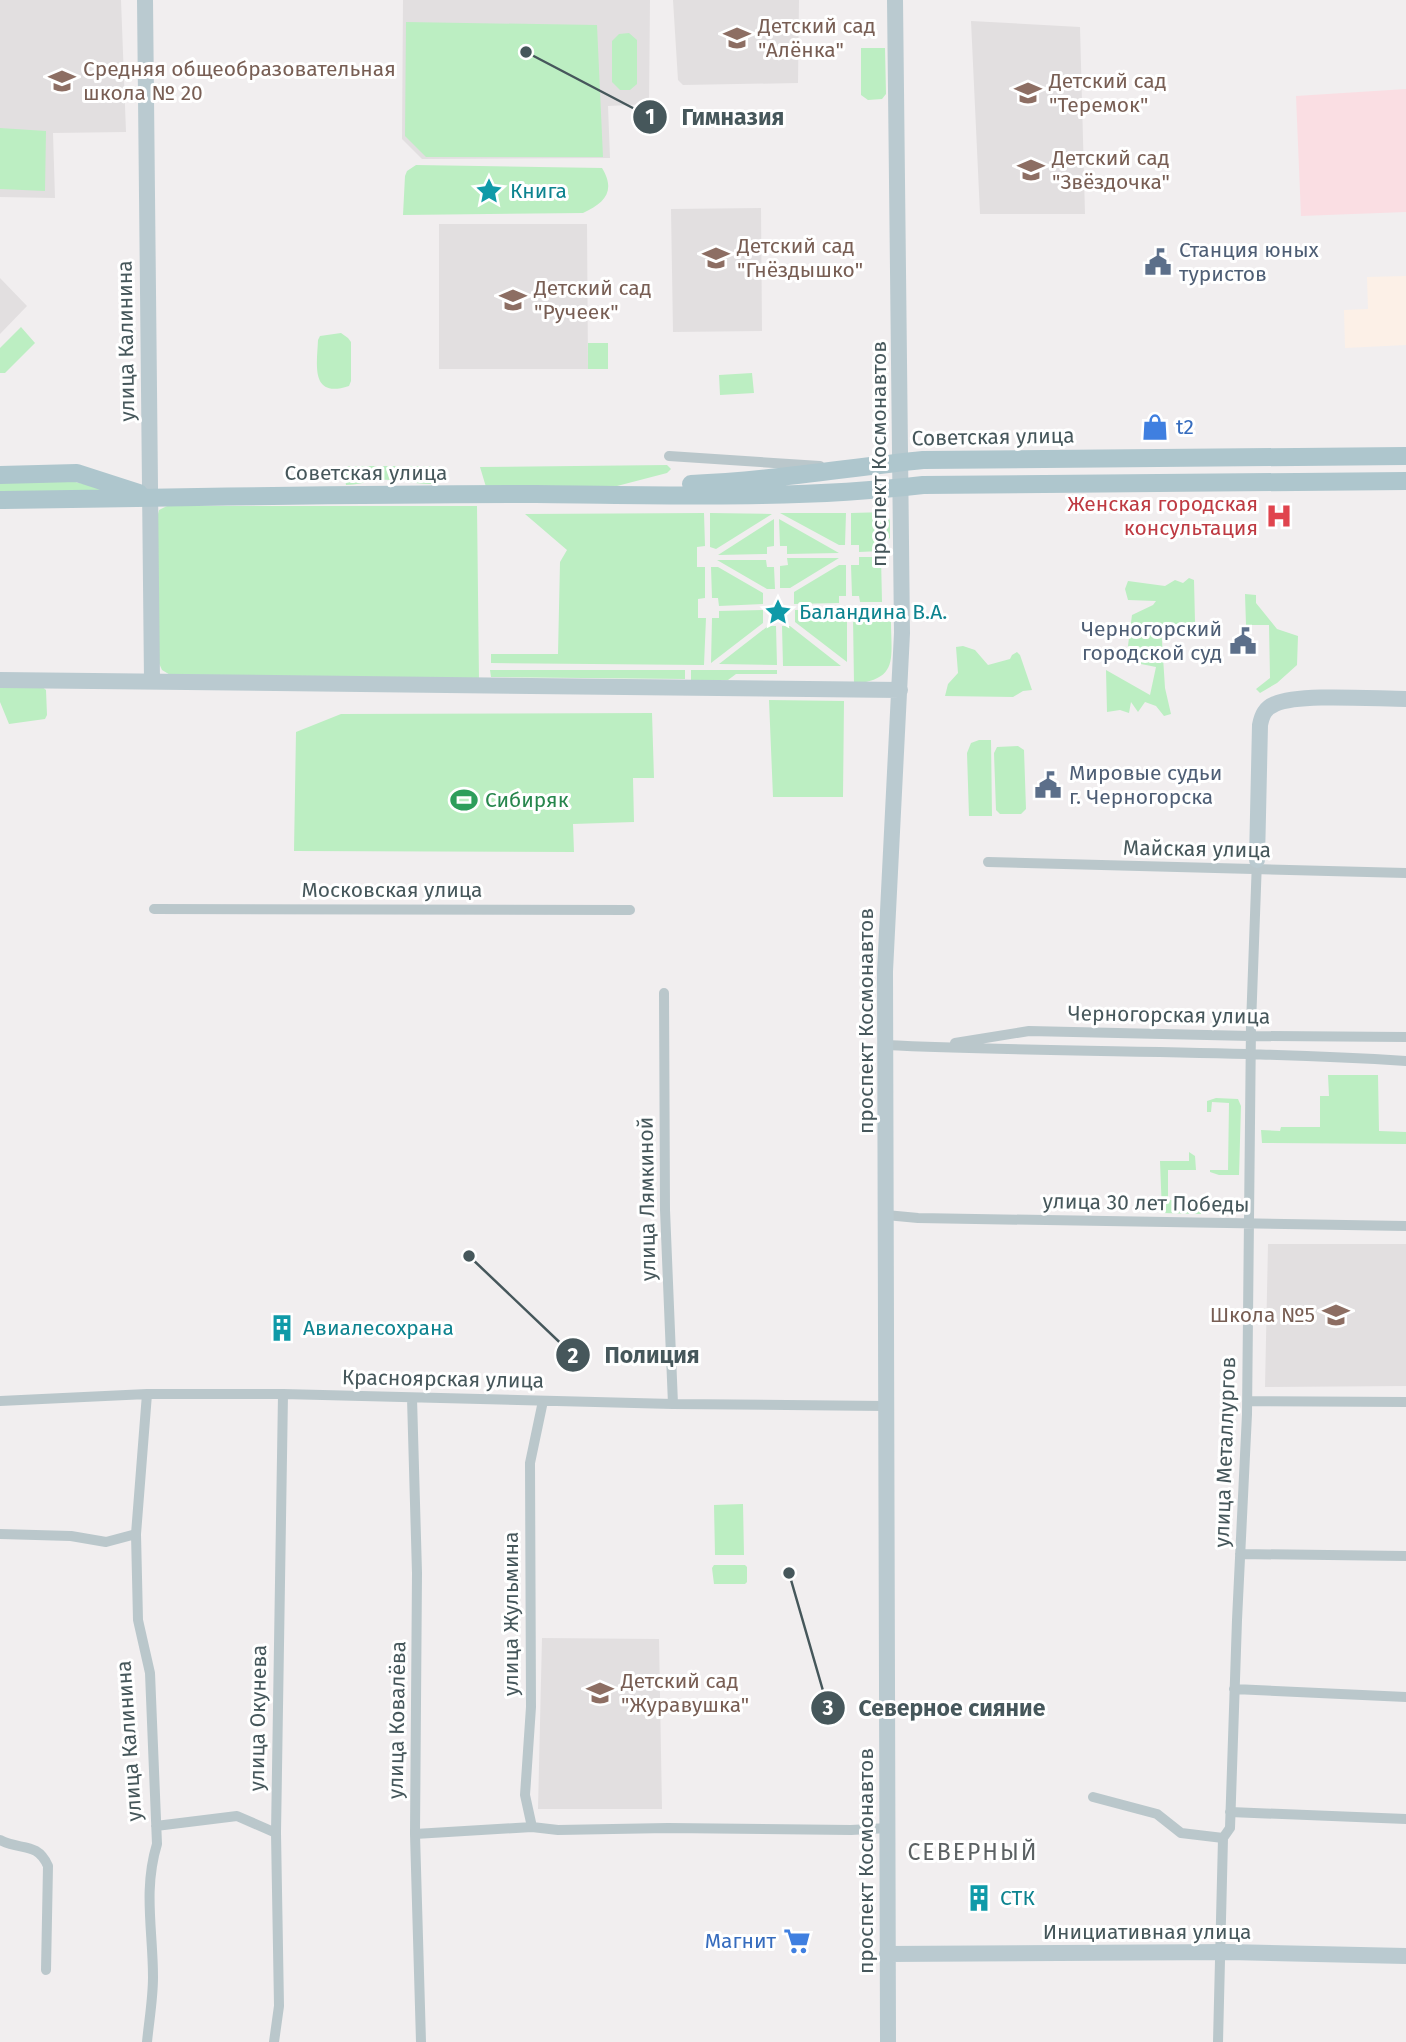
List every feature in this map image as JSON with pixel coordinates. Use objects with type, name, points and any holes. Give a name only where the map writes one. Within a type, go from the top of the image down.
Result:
[{"type":"main road","name":"улица Калинина","points":[[145,0],[152,681]]},
{"type":"main road","name":"проспект Космонавтов","points":[[888,2042],[886,926],[902,633],[895,0]]},
{"type":"main road","name":"Советская улица","points":[[583,495],[802,475],[847,467],[923,460],[1406,456]]},
{"type":"main road","name":"Советская улица","points":[[0,475],[77,473],[129,488],[149,497]]},
{"type":"main road","name":"Советская улица","points":[[0,500],[149,497],[685,496],[848,493],[923,485],[1406,481]]},
{"type":"main road","points":[[0,680],[900,690]]},
{"type":"main road","points":[[1256,865],[1260,725],[1267,709],[1276,703],[1295,700],[1406,699]]},
{"type":"main road","name":"Инициативная улица","points":[[887,1954],[1222,1952],[1406,1956]]},
{"type":"street","points":[[669,456],[847,467]]},
{"type":"street","name":"Майская улица","points":[[988,862],[1256,865],[1406,873]]},
{"type":"street","name":"улица Металлургов","points":[[1218,2042],[1223,1838],[1230,1828],[1247,1401],[1251,1036],[1256,865]]},
{"type":"street","name":"Московская улица","points":[[154,909],[630,910]]},
{"type":"street","name":"улица Лямкиной","points":[[664,993],[665,1210],[673,1404]]},
{"type":"street","name":"Черногорская улица","points":[[932,1046],[1029,1031],[1406,1037]]},
{"type":"street","name":"Черногорская улица","points":[[885,1045],[1026,1051],[1316,1055],[1406,1061]]},
{"type":"street","name":"улица 30 лет Победы","points":[[886,1215],[918,1218],[1159,1221],[1248,1225],[1406,1226]]},
{"type":"street","name":"Красноярская улица","points":[[0,1401],[147,1394],[283,1394],[673,1404],[886,1406]]},
{"type":"street","name":"улица Калинина","points":[[147,1394],[136,1534],[138,1620],[150,1673],[157,1844],[150,1867],[153,1978],[148,2042]]},
{"type":"street","name":"улица Окунева","points":[[274,2042],[279,2006],[276,1833],[283,1394]]},
{"type":"street","name":"улица Ковалёва","points":[[412,1398],[417,1573],[415,1834],[421,2042]]},
{"type":"street","name":"улица Жульмина","points":[[532,1827],[525,1795],[531,1707],[530,1463],[543,1401]]},
{"type":"street","points":[[1247,1401],[1406,1402]]},
{"type":"street","points":[[0,1534],[71,1536],[106,1542],[136,1534]]},
{"type":"street","points":[[1240,1554],[1406,1556]]},
{"type":"street","points":[[1234,1689],[1406,1697]]},
{"type":"street","points":[[1093,1797],[1157,1814],[1181,1833],[1223,1838]]},
{"type":"street","points":[[1230,1811],[1406,1819]]},
{"type":"street","points":[[156,1826],[237,1816],[276,1833]]},
{"type":"street","points":[[415,1834],[532,1827],[558,1830],[888,1828]]},
{"type":"street","points":[[0,1840],[43,1854],[48,1866],[46,1970]]},
{"type":"shaded area","name":"Средняя общеобразовательная школа № 20","points":[[0,0],[121,0],[126,132],[53,133],[55,198],[0,197]]},
{"type":"shaded area","points":[[403,0],[650,0],[649,104],[608,106],[610,158],[422,159],[402,139]]},
{"type":"shaded area","name":"Детский сад \"Алёнка\"","points":[[673,0],[799,0],[798,83],[683,85],[678,80]]},
{"type":"shaded area","points":[[971,21],[1080,27],[1085,214],[980,214]]},
{"type":"shaded area","points":[[1406,89],[1406,212],[1301,216],[1296,96]]},
{"type":"shaded area","name":"Детский сад \"Гнёздышко\"","points":[[761,208],[762,331],[673,332],[671,209]]},
{"type":"shaded area","name":"Детский сад \"Ручеек\"","points":[[439,224],[587,224],[588,369],[439,369]]},
{"type":"shaded area","points":[[1406,276],[1406,345],[1345,348],[1344,310],[1368,309],[1367,277]]},
{"type":"shaded area","points":[[0,278],[27,306],[0,334]]},
{"type":"shaded area","name":"Школа №5","points":[[1268,1244],[1406,1244],[1406,1386],[1265,1387]]},
{"type":"shaded area","name":"Детский сад \"Журавушка\"","points":[[542,1638],[659,1639],[662,1809],[538,1809]]},
{"type":"green space","points":[[406,22],[597,25],[603,157],[426,157],[405,136]]},
{"type":"green space","points":[[629,33],[637,40],[637,84],[630,90],[620,90],[612,82],[612,41],[619,34]]},
{"type":"green space","points":[[861,48],[885,48],[886,94],[882,99],[868,100],[861,95]]},
{"type":"green space","points":[[0,128],[46,131],[45,191],[0,189]]},
{"type":"green space","points":[[416,165],[602,168],[608,190],[597,205],[583,213],[403,215],[405,176],[407,171]]},
{"type":"green space","points":[[21,327],[35,343],[5,373],[0,373],[0,348]]},
{"type":"green space","points":[[341,333],[351,342],[351,381],[349,386],[328,388],[318,377],[318,340],[320,336]]},
{"type":"green space","points":[[588,343],[608,343],[608,369],[588,369]]},
{"type":"green space","points":[[752,373],[754,393],[720,395],[719,375]]},
{"type":"green space","points":[[667,465],[671,469],[667,473],[617,486],[486,487],[480,467]]},
{"type":"green space","points":[[348,466],[431,466],[434,469],[434,482],[425,484],[381,480],[346,485],[344,469]]},
{"type":"green space","points":[[67,480],[122,493],[0,494],[0,481]]},
{"type":"green space","points":[[167,506],[477,506],[479,680],[172,676],[162,670],[158,661],[156,522],[159,510]]},
{"type":"green space","points":[[887,512],[890,538],[881,544],[881,551],[859,552],[859,545],[851,545],[851,513]]},
{"type":"green space","points":[[704,513],[705,546],[697,547],[697,567],[705,567],[705,598],[698,599],[698,618],[706,618],[704,665],[491,663],[491,654],[558,654],[560,562],[567,550],[525,514]]},
{"type":"green space","points":[[710,513],[772,514],[716,549],[710,547]]},
{"type":"green space","points":[[780,513],[846,513],[845,545],[839,545]]},
{"type":"green space","points":[[774,519],[774,546],[767,547],[767,554],[718,555]]},
{"type":"green space","points":[[779,519],[839,553],[787,554],[787,546],[780,546]]},
{"type":"green space","points":[[859,557],[881,557],[882,602],[860,602],[859,596],[852,596],[851,565],[859,565]]},
{"type":"green space","points":[[787,558],[839,558],[790,588],[780,588],[780,566],[788,565]]},
{"type":"green space","points":[[717,560],[766,560],[767,567],[774,567],[775,589],[767,589]]},
{"type":"green space","points":[[839,565],[846,565],[846,596],[839,596],[839,603],[794,604],[794,592]]},
{"type":"green space","points":[[711,567],[718,567],[763,593],[763,604],[719,606],[718,598],[712,598]]},
{"type":"green space","points":[[1189,578],[1194,580],[1195,622],[1161,626],[1165,688],[1171,714],[1164,716],[1156,706],[1145,702],[1138,712],[1131,702],[1129,713],[1120,710],[1107,712],[1106,670],[1150,695],[1156,667],[1126,661],[1132,615],[1156,601],[1128,600],[1125,589],[1128,581],[1165,586],[1175,580],[1183,583]]},
{"type":"green space","points":[[1245,594],[1256,595],[1256,603],[1277,629],[1298,636],[1297,665],[1277,683],[1260,693],[1256,689],[1270,678],[1269,625],[1246,625]]},
{"type":"green space","points":[[860,608],[883,608],[883,617],[891,621],[891,656],[885,672],[879,677],[854,684],[853,617],[860,617]]},
{"type":"green space","points":[[840,609],[840,617],[847,617],[847,662],[795,622],[795,610]]},
{"type":"green space","points":[[763,610],[763,623],[711,663],[712,618],[719,618],[719,611]]},
{"type":"green space","points":[[768,626],[776,626],[777,665],[719,664]]},
{"type":"green space","points":[[782,626],[790,626],[841,666],[783,666]]},
{"type":"green space","points":[[956,647],[975,650],[988,665],[1010,659],[1017,652],[1032,690],[1023,691],[1013,697],[945,696],[948,684],[958,673]]},
{"type":"green space","points":[[490,670],[685,670],[685,679],[491,677]]},
{"type":"green space","points":[[691,670],[777,670],[777,674],[736,674],[728,680],[691,680]]},
{"type":"green space","points":[[41,686],[46,690],[45,719],[9,724],[0,702],[0,687]]},
{"type":"green space","points":[[769,700],[844,701],[843,797],[773,797]]},
{"type":"green space","name":"Сибиряк","points":[[652,713],[654,778],[633,778],[634,822],[573,824],[574,852],[294,851],[296,732],[341,714]]},
{"type":"green space","points":[[991,740],[992,816],[969,816],[967,753],[971,743]]},
{"type":"green space","points":[[1018,746],[1024,750],[1026,809],[1021,814],[1000,814],[996,810],[994,753],[997,747]]},
{"type":"green space","points":[[1328,1075],[1378,1075],[1379,1131],[1406,1132],[1406,1144],[1262,1143],[1261,1130],[1320,1127],[1320,1096],[1329,1096]]},
{"type":"green space","points":[[1216,1098],[1238,1099],[1241,1106],[1239,1175],[1210,1172],[1228,1170],[1229,1103],[1212,1102],[1211,1112],[1207,1112],[1207,1101]]},
{"type":"green space","points":[[1189,1152],[1195,1156],[1196,1170],[1168,1170],[1168,1200],[1201,1201],[1201,1214],[1162,1213],[1160,1161],[1189,1161]]},
{"type":"green space","points":[[743,1504],[744,1555],[715,1555],[714,1505]]},
{"type":"green space","points":[[714,1565],[745,1565],[747,1582],[714,1584]]},
{"type":"place","name":"Детский сад \"Алёнка\"","points":[[737,38]]},
{"type":"place","name":"Гимназия","points":[[526,52]]},
{"type":"place","name":"Средняя общеобразовательная школа № 20","points":[[62,81]]},
{"type":"place","name":"Детский сад \"Теремок\"","points":[[1028,93]]},
{"type":"place","name":"Детский сад \"Звёздочка\"","points":[[1031,170]]},
{"type":"place","name":"Книга","points":[[489,191]]},
{"type":"place","name":"Детский сад \"Гнёздышко\"","points":[[716,258]]},
{"type":"place","name":"Станция юных туристов","points":[[1158,262]]},
{"type":"place","name":"Детский сад \"Ручеек\"","points":[[513,300]]},
{"type":"place","name":"t2","points":[[1155,427]]},
{"type":"place","name":"Женская городская консультация","points":[[1279,516]]},
{"type":"place","name":"Баландина В.А.","points":[[778,612]]},
{"type":"place","name":"Черногорский городской суд","points":[[1243,641]]},
{"type":"place","name":"Мировые судьи г. Черногорска","points":[[1048,785]]},
{"type":"place","name":"Сибиряк","points":[[464,800]]},
{"type":"place","name":"Полиция","points":[[469,1256]]},
{"type":"place","name":"Школа №5","points":[[1336,1315]]},
{"type":"place","name":"Авиалесохрана","points":[[282,1328]]},
{"type":"place","name":"Северное сияние","points":[[789,1573]]},
{"type":"place","name":"Детский сад \"Журавушка\"","points":[[600,1693]]},
{"type":"place","name":"СТК","points":[[979,1898]]},
{"type":"place","name":"Магнит","points":[[797,1941]]},
{"type":"district","name":"СЕВЕРНЫЙ","points":[[973,1852]]}]
